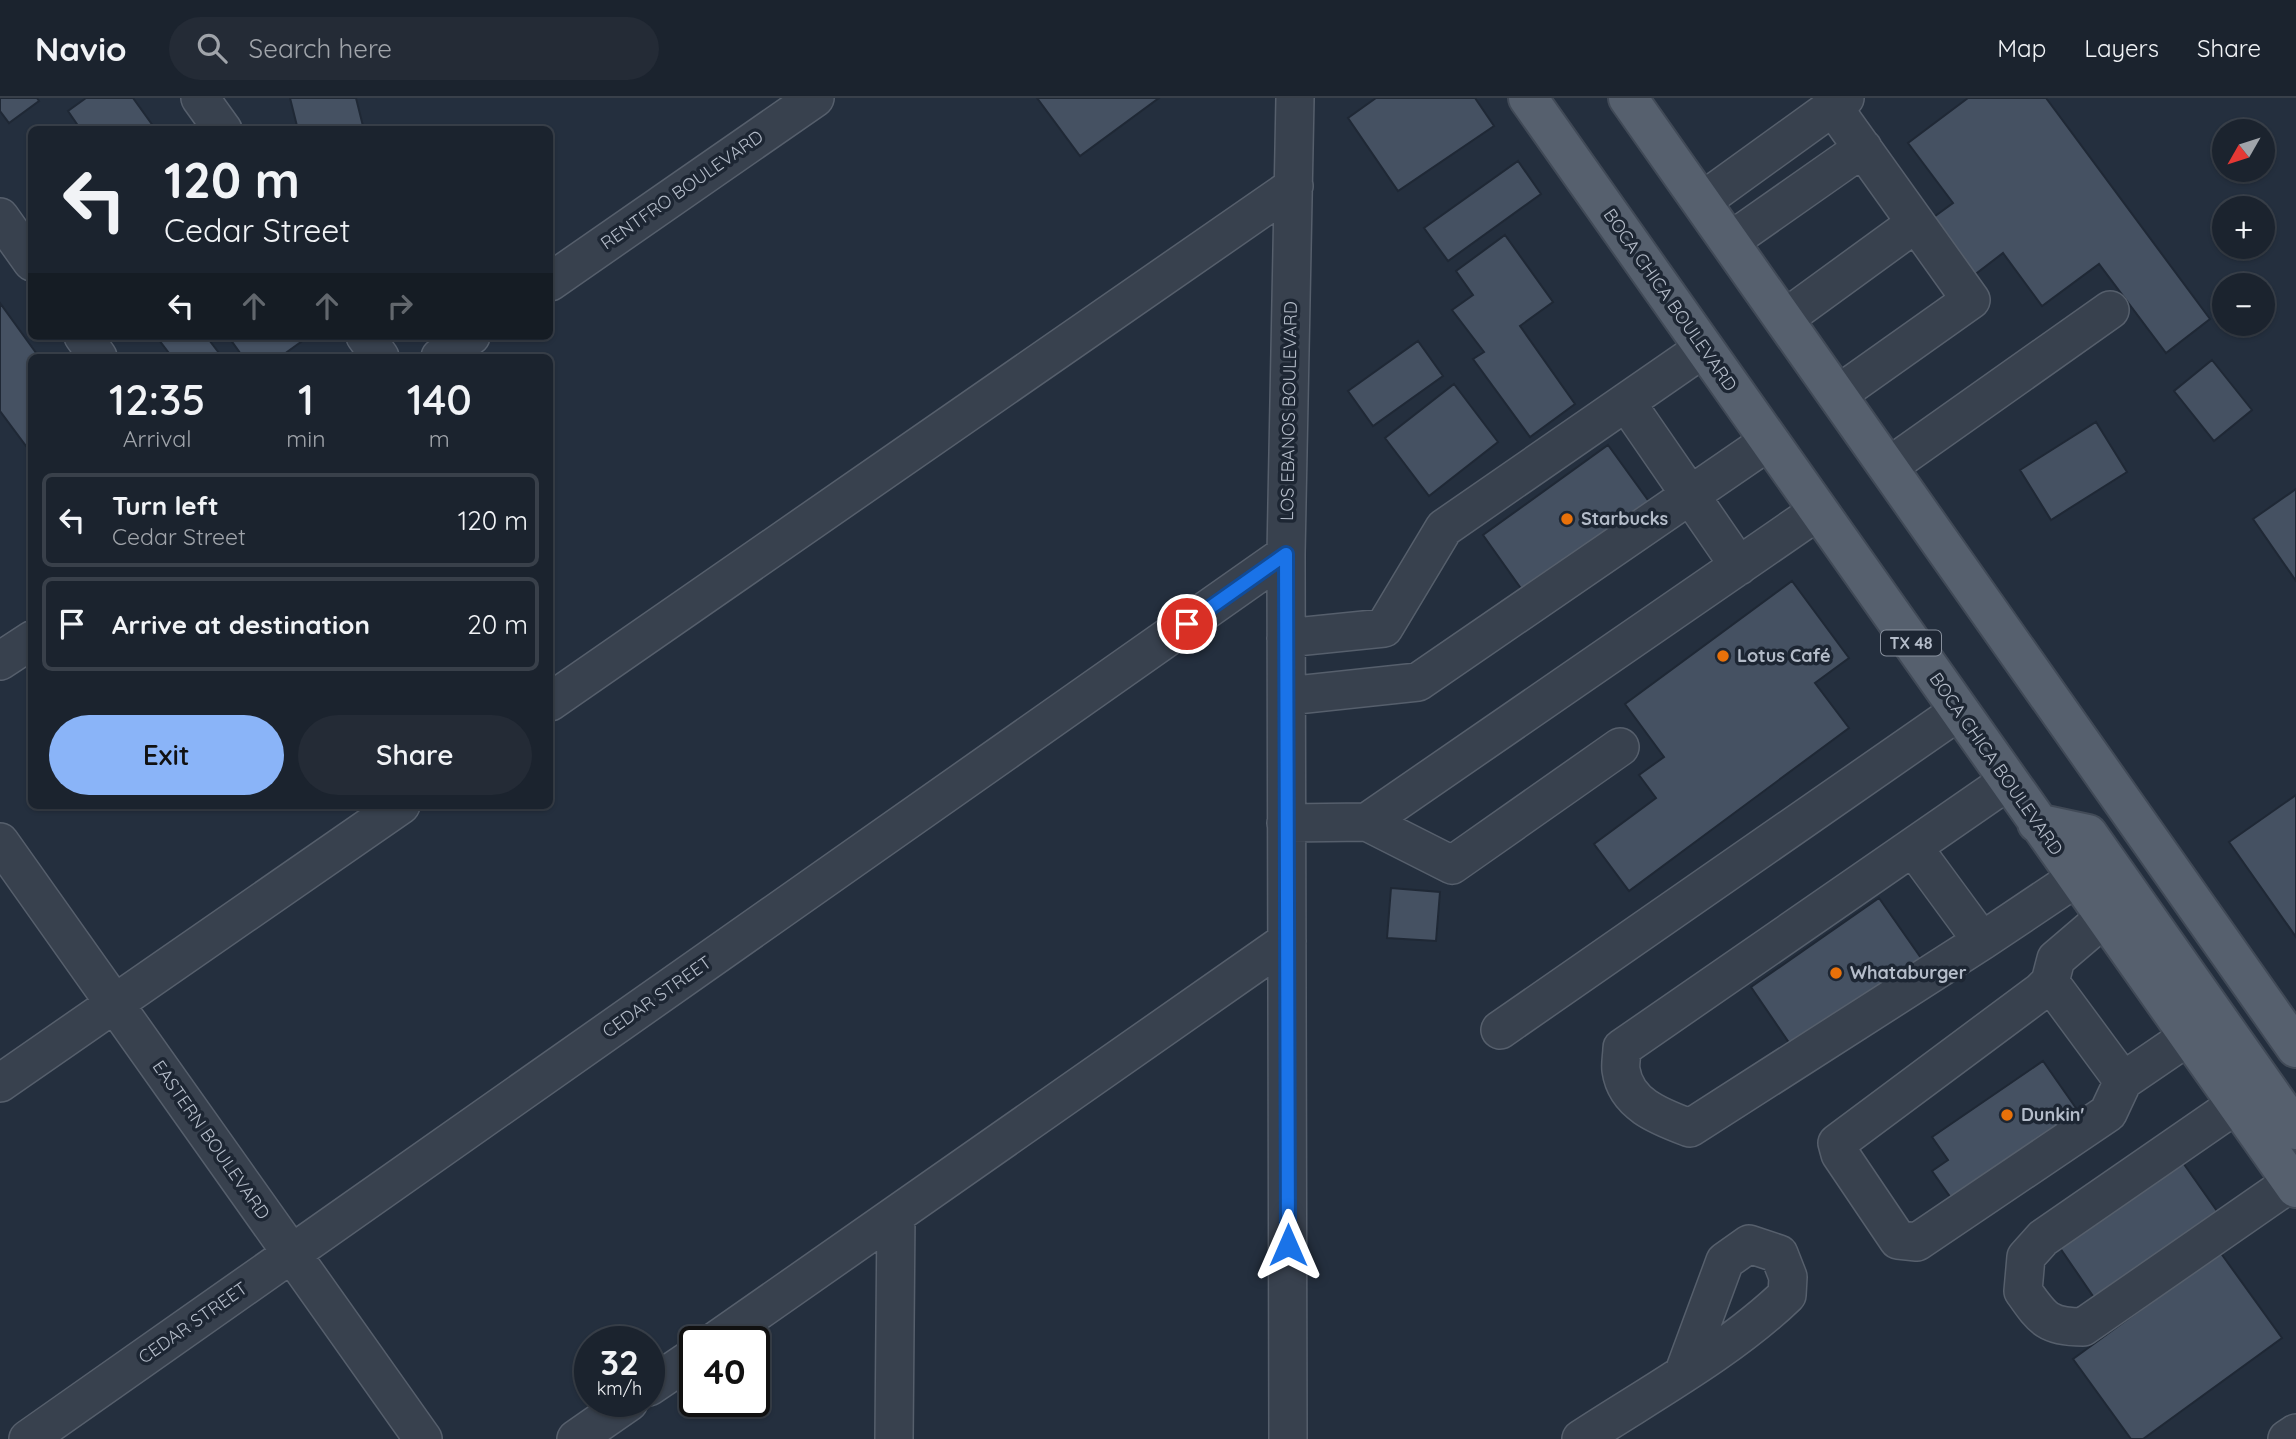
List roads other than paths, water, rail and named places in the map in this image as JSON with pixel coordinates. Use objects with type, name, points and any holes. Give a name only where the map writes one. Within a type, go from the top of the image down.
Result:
[{"type":"main road","name":"BOCA CHICA BOULEVARD","points":[[1528,98],[2294,1185]]},
{"type":"main road","points":[[1629,98],[2296,1048]]},
{"type":"main road","points":[[2037,823],[2088,834],[2296,1130]]},
{"type":"street","name":"RENTFRO BOULEVARD","points":[[553,280],[815,98]]},
{"type":"street","name":"LOS EBANOS BOULEVARD","points":[[1288,1439],[1286,554],[1295,98]]},
{"type":"street","points":[[1701,202],[1839,103],[1863,148],[1971,300],[1837,395]]},
{"type":"street","points":[[1729,242],[1863,148]]},
{"type":"street","points":[[553,700],[1294,186]]},
{"type":"street","points":[[0,217],[28,256]]},
{"type":"street","points":[[1784,319],[1916,223]]},
{"type":"street","points":[[1888,467],[2110,310]]},
{"type":"street","points":[[444,354],[465,340]]},
{"type":"street","points":[[1384,628],[1444,528],[1704,348]]},
{"type":"street","points":[[1626,402],[1739,566]]},
{"type":"street","points":[[1287,696],[1418,682],[1769,441]]},
{"type":"street","points":[[1367,822],[1818,511]]},
{"type":"street","name":"CEDAR STREET","points":[[28,1439],[1286,554]]},
{"type":"street","points":[[1286,638],[1384,628]]},
{"type":"street","points":[[1384,628],[1418,682]]},
{"type":"street","points":[[0,661],[28,643]]},
{"type":"street","points":[[1500,1030],[1959,711]]},
{"type":"street","points":[[1286,822],[1367,822],[1452,865],[1620,747]]},
{"type":"street","points":[[2007,780],[1622,1048],[1621,1071],[1633,1100],[1663,1118],[1690,1128],[2076,878]]},
{"type":"street","points":[[0,1083],[395,809]]},
{"type":"street","name":"EASTERN BOULEVARD","points":[[0,842],[423,1439]]},
{"type":"street","points":[[1913,847],[1982,941]]},
{"type":"street","points":[[2104,918],[2056,959],[2050,982],[2041,992],[1837,1143],[1840,1154],[1898,1240],[1917,1242],[2108,1113],[2123,1082],[2189,1037]]},
{"type":"street","points":[[737,1326],[1287,941]]},
{"type":"street","points":[[2050,982],[2123,1082]]},
{"type":"street","points":[[2237,1104],[2043,1238],[2026,1257],[2023,1291],[2029,1300],[2042,1318],[2065,1327],[2083,1327],[2294,1185]]},
{"type":"street","points":[[894,1439],[896,1215]]},
{"type":"street","points":[[1581,1439],[1684,1372]]},
{"type":"street","points":[[576,1439],[608,1417]]},
{"type":"street","points":[[2287,1439],[2296,1433]]},
{"type":"place","name":"Starbucks","points":[[1567,519]]},
{"type":"place","name":"Lotus Café","points":[[1723,656]]},
{"type":"place","name":"Whataburger","points":[[1836,973]]},
{"type":"place","name":"Dunkin'","points":[[2007,1115]]}]
